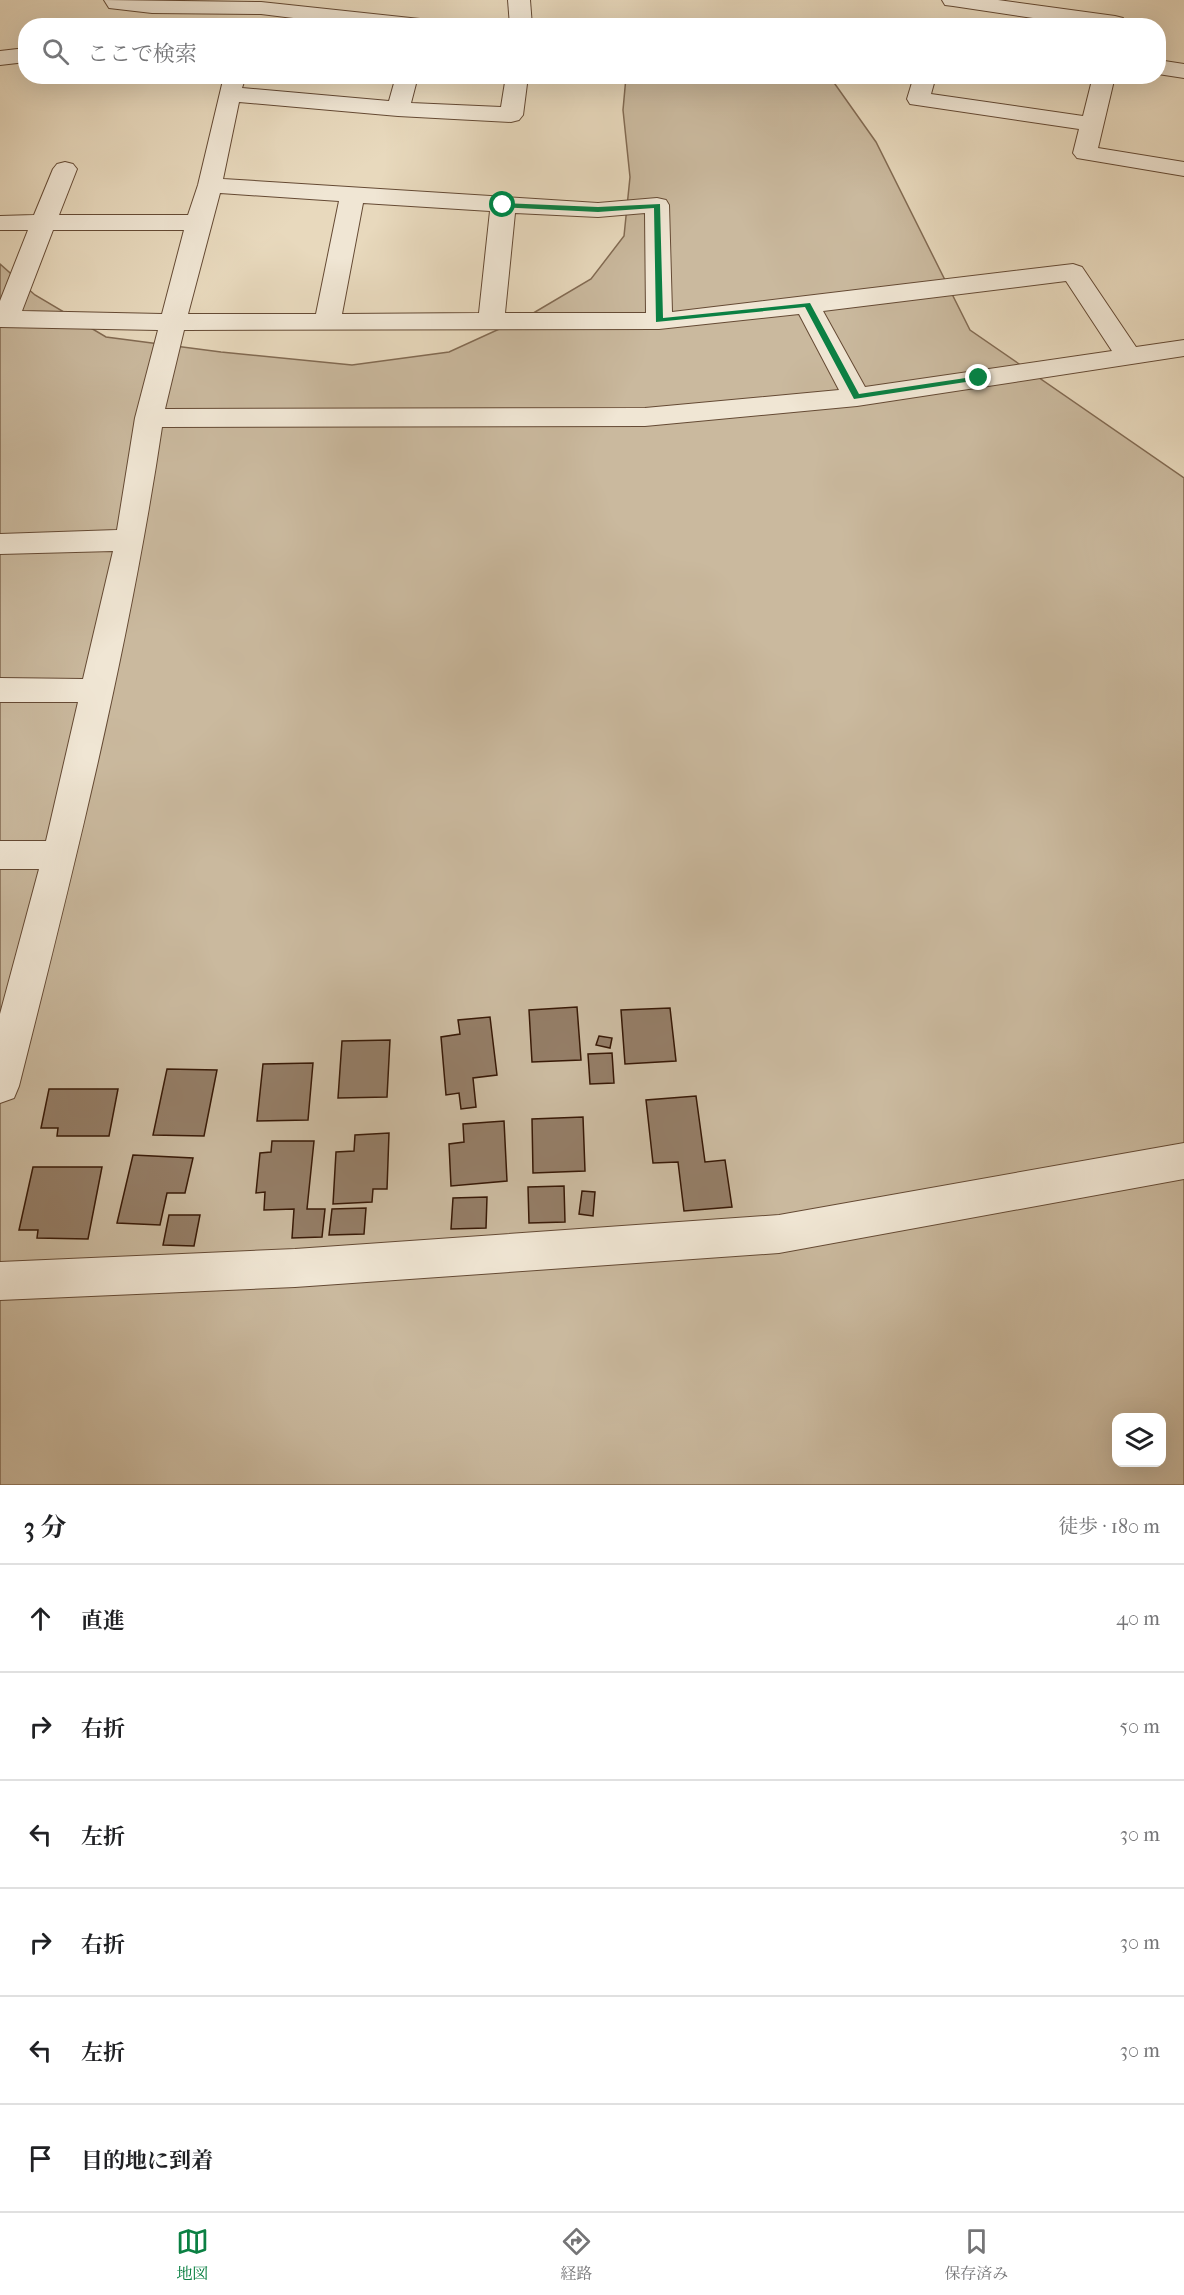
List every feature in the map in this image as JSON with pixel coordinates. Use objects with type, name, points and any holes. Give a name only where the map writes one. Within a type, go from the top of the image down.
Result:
[{"type":"street","points":[[116,0],[117,3],[258,17],[380,10],[400,18]]},
{"type":"street","points":[[519,0],[520,18]]},
{"type":"street","points":[[1117,18],[1121,0]]},
{"type":"street","points":[[950,6],[1054,18]]},
{"type":"street","points":[[0,58],[18,56]]},
{"type":"street","points":[[1166,68],[1184,70]]},
{"type":"street","points":[[398,109],[405,84]]},
{"type":"street","points":[[0,1086],[4,1046],[60,855],[130,540],[149,418],[198,222],[210,184],[232,85],[398,109],[511,115],[515,84]]},
{"type":"street","points":[[923,84],[918,99],[1091,124]]},
{"type":"street","points":[[1102,84],[1085,153],[1184,169]]},
{"type":"street","points":[[65,169],[3,319],[172,322],[659,321],[1073,273],[1129,356]]},
{"type":"street","points":[[210,184],[598,210],[657,205],[659,321]]},
{"type":"street","points":[[328,320],[353,193]]},
{"type":"street","points":[[491,321],[503,205]]},
{"type":"street","points":[[0,223],[198,222]]},
{"type":"street","points":[[807,305],[857,397]]},
{"type":"street","points":[[149,418],[645,417],[857,397],[1184,348]]},
{"type":"street","points":[[0,544],[130,540]]},
{"type":"street","points":[[0,690],[96,691]]},
{"type":"street","points":[[0,855],[60,855]]},
{"type":"street","points":[[0,1281],[295,1268],[779,1234],[1184,1161]]},
{"type":"shaded area","points":[[625,84],[835,84],[876,142],[970,330],[1184,478],[1184,1485],[0,1485],[0,264],[35,295],[106,337],[221,352],[352,365],[449,352],[530,315],[591,279],[624,236],[630,177],[623,110]]},
{"type":"building","points":[[577,1007],[581,1060],[532,1062],[529,1010]]},
{"type":"building","points":[[670,1008],[676,1061],[625,1064],[621,1010]]},
{"type":"building","points":[[490,1017],[497,1075],[473,1078],[476,1107],[461,1109],[459,1093],[446,1095],[441,1037],[460,1034],[458,1020]]},
{"type":"building","points":[[599,1036],[612,1038],[610,1048],[596,1045]]},
{"type":"building","points":[[390,1040],[387,1097],[338,1098],[342,1041]]},
{"type":"building","points":[[612,1053],[614,1083],[590,1084],[588,1054]]},
{"type":"building","points":[[313,1063],[308,1120],[257,1121],[263,1064]]},
{"type":"building","points":[[167,1069],[217,1070],[204,1136],[153,1135]]},
{"type":"building","points":[[49,1089],[118,1089],[109,1136],[57,1136],[58,1128],[41,1128]]},
{"type":"building","points":[[696,1096],[705,1162],[725,1160],[732,1207],[684,1211],[678,1162],[653,1163],[646,1100]]},
{"type":"building","points":[[583,1117],[585,1171],[533,1173],[532,1119]]},
{"type":"building","points":[[504,1121],[507,1181],[451,1186],[449,1144],[464,1142],[463,1124]]},
{"type":"building","points":[[389,1133],[387,1189],[373,1189],[372,1202],[333,1204],[336,1152],[354,1151],[355,1135]]},
{"type":"building","points":[[272,1141],[314,1141],[307,1209],[325,1209],[322,1237],[292,1238],[294,1209],[264,1210],[265,1192],[256,1193],[260,1153],[271,1152]]},
{"type":"building","points":[[133,1155],[193,1158],[185,1193],[167,1193],[160,1225],[117,1223]]},
{"type":"building","points":[[33,1167],[102,1167],[88,1239],[37,1238],[38,1230],[19,1230]]},
{"type":"building","points":[[564,1186],[565,1222],[529,1223],[528,1187]]},
{"type":"building","points":[[582,1191],[595,1192],[593,1216],[579,1214]]},
{"type":"building","points":[[487,1197],[486,1228],[451,1229],[453,1198]]},
{"type":"building","points":[[366,1208],[364,1234],[329,1235],[332,1209]]},
{"type":"building","points":[[169,1215],[200,1215],[194,1246],[163,1245]]},
{"type":"route","points":[[503,205],[598,210],[657,205],[659,321],[807,305],[857,397],[979,378]]}]
